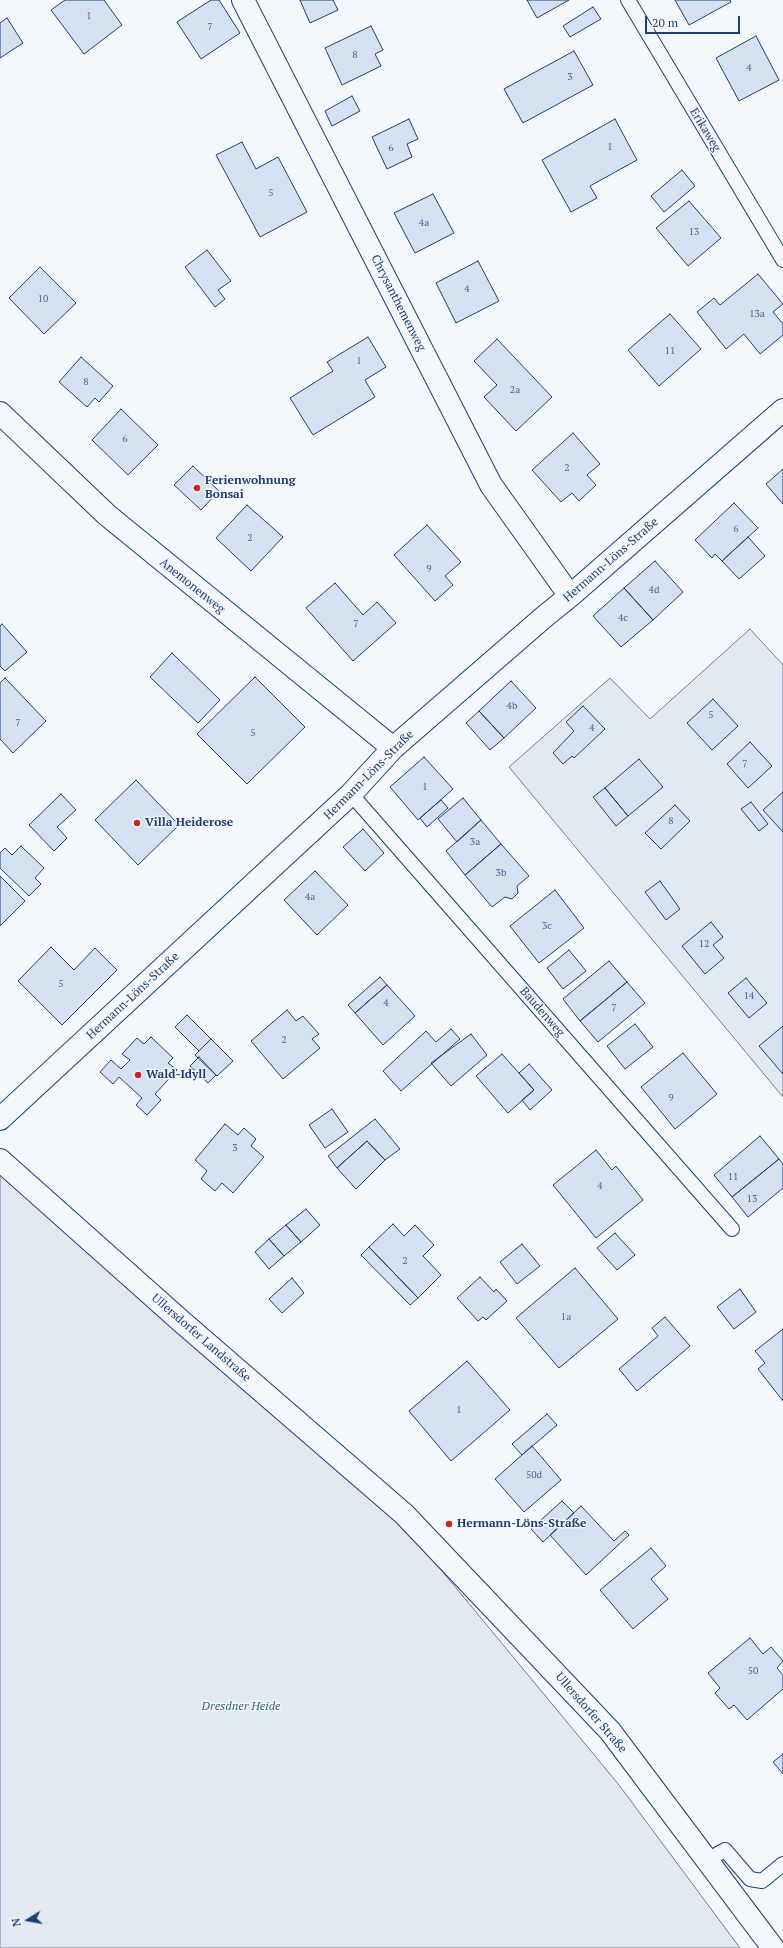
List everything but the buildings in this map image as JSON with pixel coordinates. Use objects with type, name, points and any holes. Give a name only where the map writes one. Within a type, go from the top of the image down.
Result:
[{"type":"street","name":"Chrysanthemenweg","points":[[243,0],[491,485],[570,596]]},
{"type":"street","name":"Hermann-Löns-Straße","points":[[0,1119],[351,794],[393,748],[783,410]]},
{"type":"street","name":"Anemonenweg","points":[[0,413],[107,515],[393,748]]},
{"type":"street","name":"Ullersdorfer Landstraße","points":[[0,1160],[182,1322],[404,1514]]},
{"type":"street","name":"Ullersdorfer Straße","points":[[404,1514],[610,1731],[773,1948]]},
{"type":"lane","name":"Erikaweg","points":[[628,0],[783,260]]},
{"type":"lane","name":"Baudenweg","points":[[351,794],[732,1229]]},
{"type":"lane","points":[[707,1860],[725,1850],[750,1879],[762,1881],[783,1864]]},
{"type":"green space","points":[[750,629],[783,665],[783,1097],[509,767],[610,678],[650,719]]},
{"type":"green space","name":"Dresdner Heide","points":[[0,1160],[409,1531],[619,1785],[740,1948],[0,1948]]},
{"type":"place","name":"Ferienwohnung Bonsai","points":[[197,488]]},
{"type":"place","name":"Villa Heiderose","points":[[137,823]]},
{"type":"place","name":"Wald-Idyll","points":[[138,1075]]},
{"type":"place","name":"Hermann-Löns-Straße","points":[[449,1524]]}]
